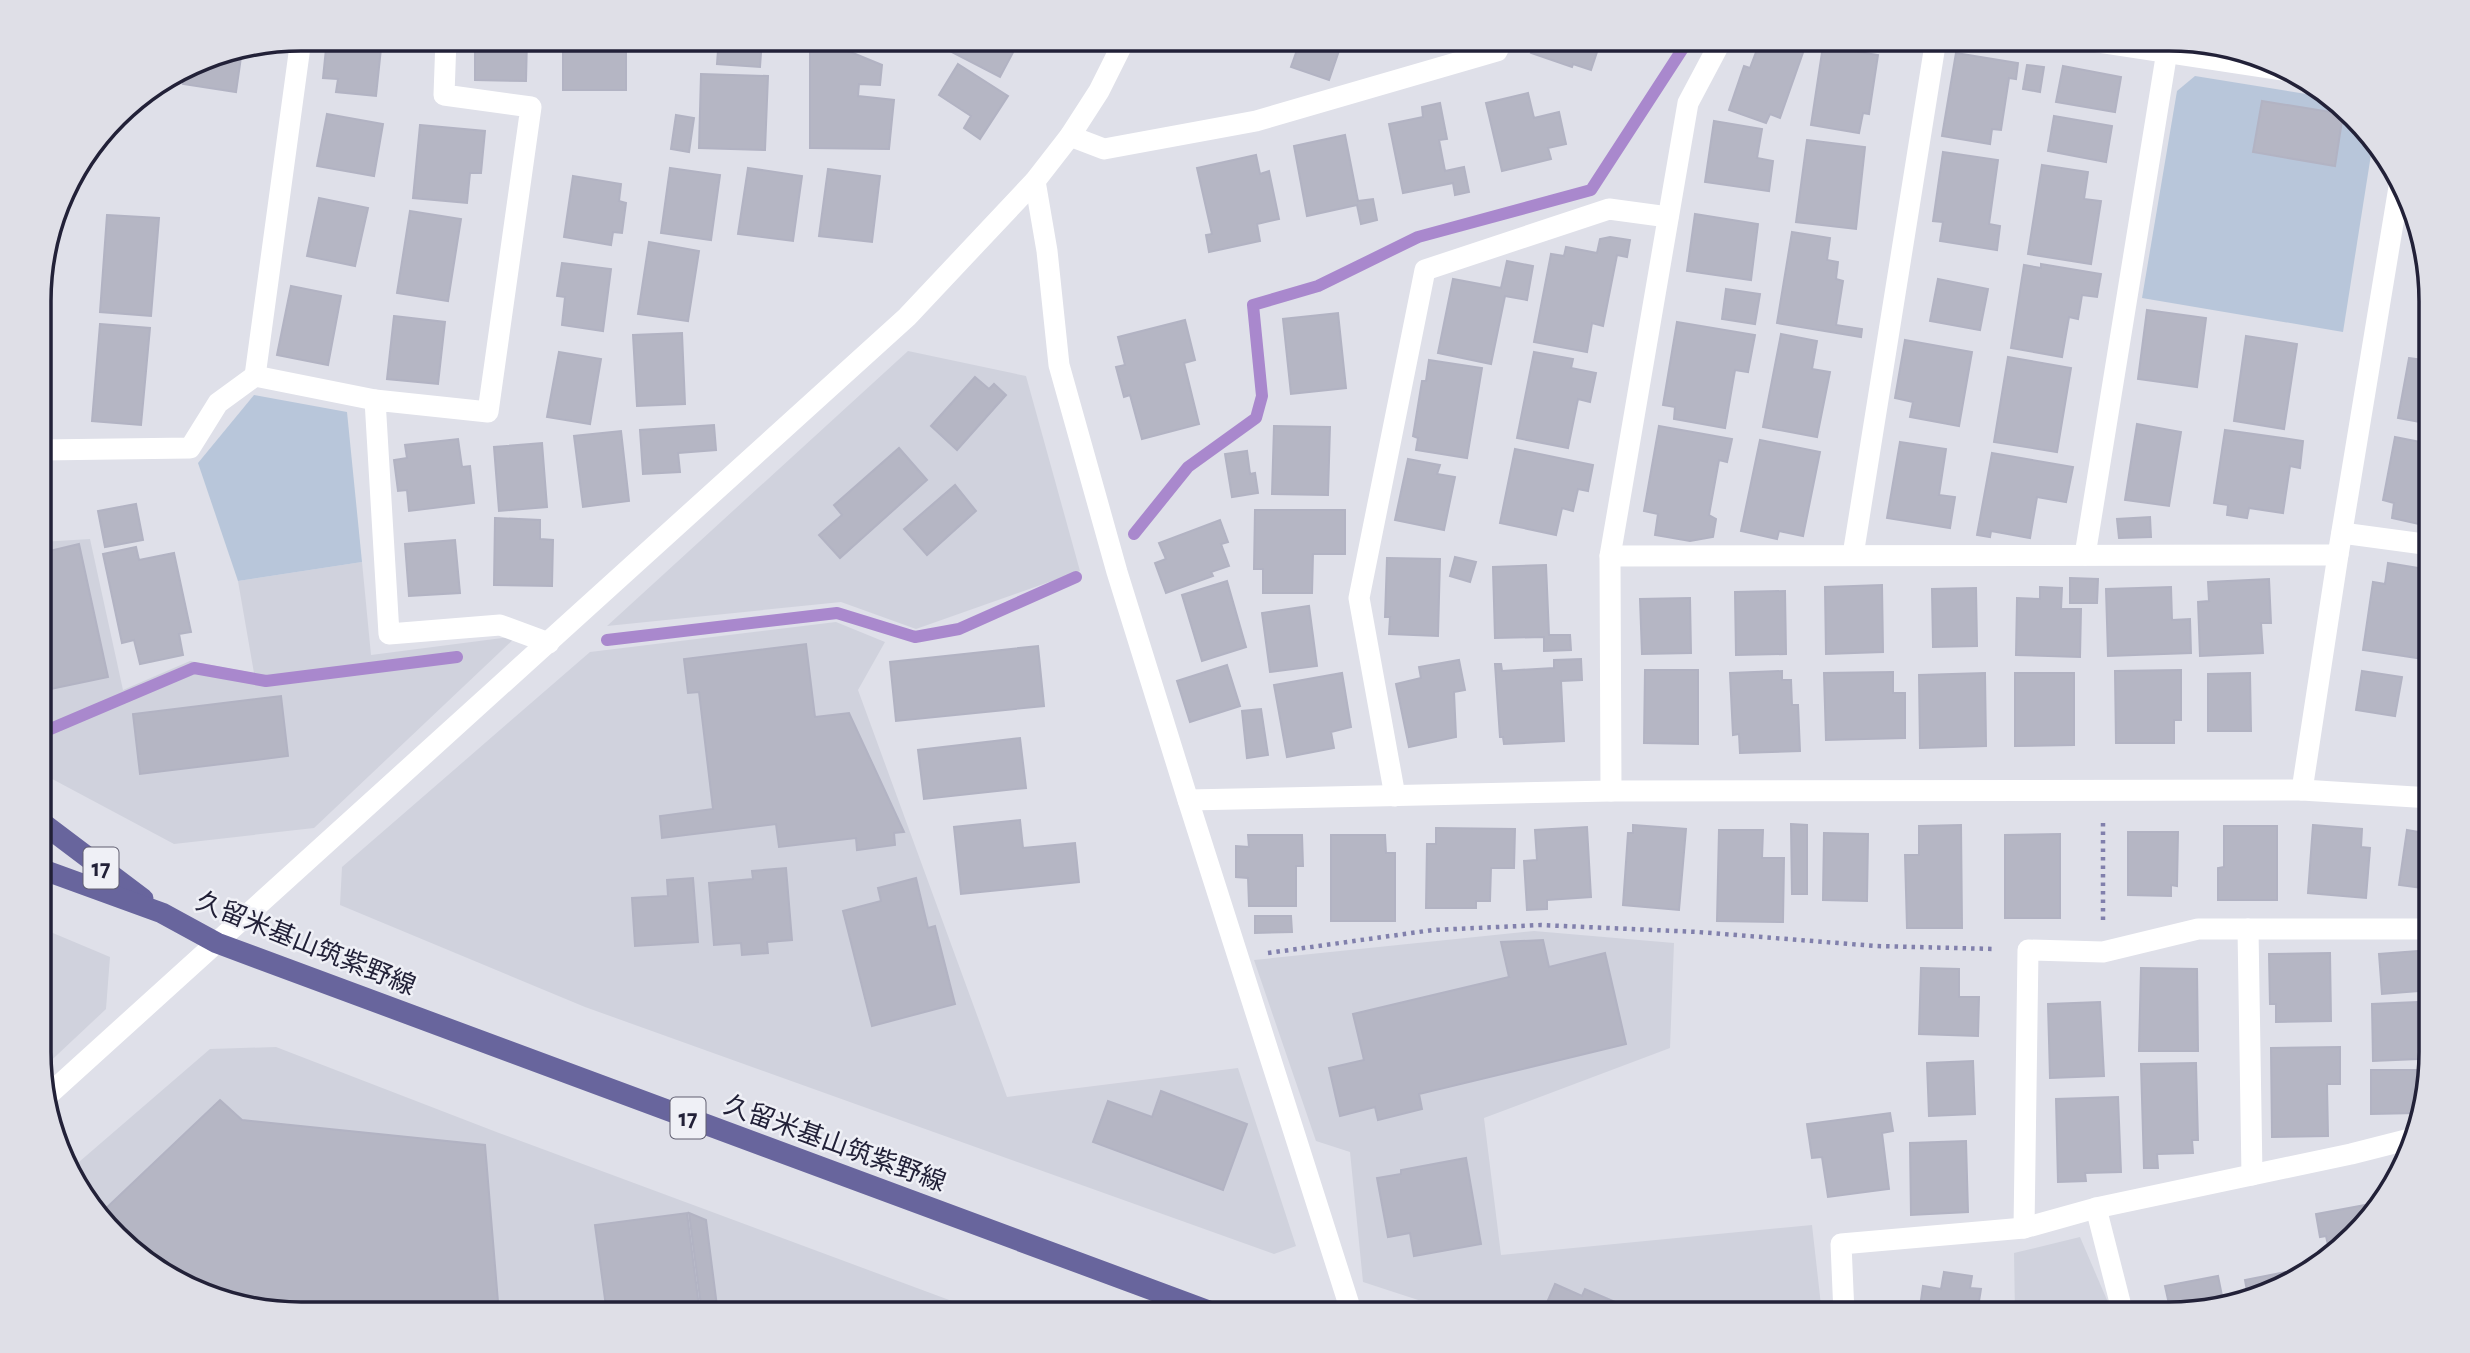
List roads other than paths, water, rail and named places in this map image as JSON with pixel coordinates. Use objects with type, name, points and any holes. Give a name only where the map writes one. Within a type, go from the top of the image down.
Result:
[{"type":"main road","name":"久留米基山筑紫野線","points":[[51,830],[162,913],[217,943],[1185,1302]]},
{"type":"main road","name":"久留米基山筑紫野線","points":[[51,873],[162,913]]},
{"type":"street","points":[[51,450],[190,448],[218,403],[255,376],[298,51]]},
{"type":"street","points":[[255,376],[375,400],[488,412],[531,107],[443,96],[445,51]]},
{"type":"street","points":[[54,1090],[907,317],[1035,181],[1070,136],[1099,91],[1119,51]]},
{"type":"street","points":[[1070,136],[1104,149],[1256,121],[1497,51]]},
{"type":"street","points":[[1611,791],[1610,556],[1688,103],[1715,51]]},
{"type":"street","points":[[1853,555],[1934,51]]},
{"type":"street","points":[[2085,555],[2167,51]]},
{"type":"street","points":[[1035,181],[1047,251],[1059,365],[1117,572],[1348,1302]]},
{"type":"street","points":[[2302,790],[2397,199]]},
{"type":"street","points":[[1395,796],[1359,598],[1425,270],[1609,209],[1668,217]]},
{"type":"street","points":[[375,400],[389,634],[500,625],[549,643]]},
{"type":"street","points":[[2342,533],[2419,543]]},
{"type":"street","points":[[1610,556],[2338,555]]},
{"type":"street","points":[[1188,800],[1611,791],[2302,790],[2419,798]]},
{"type":"street","points":[[2024,1228],[2028,950],[2103,952],[2198,929],[2419,929]]},
{"type":"street","points":[[2248,929],[2252,1175]]},
{"type":"street","points":[[1843,1302],[1841,1244],[2024,1228],[2096,1208],[2403,1141]]},
{"type":"street","points":[[2096,1208],[2120,1302]]},
{"type":"waterway","points":[[1134,534],[1188,467],[1256,418],[1262,396],[1253,305],[1318,286],[1418,237],[1591,190],[1681,51]]},
{"type":"waterway","points":[[607,640],[837,613],[915,637],[959,629],[1076,577]]},
{"type":"waterway","points":[[51,729],[194,668],[266,681],[457,657]]}]
